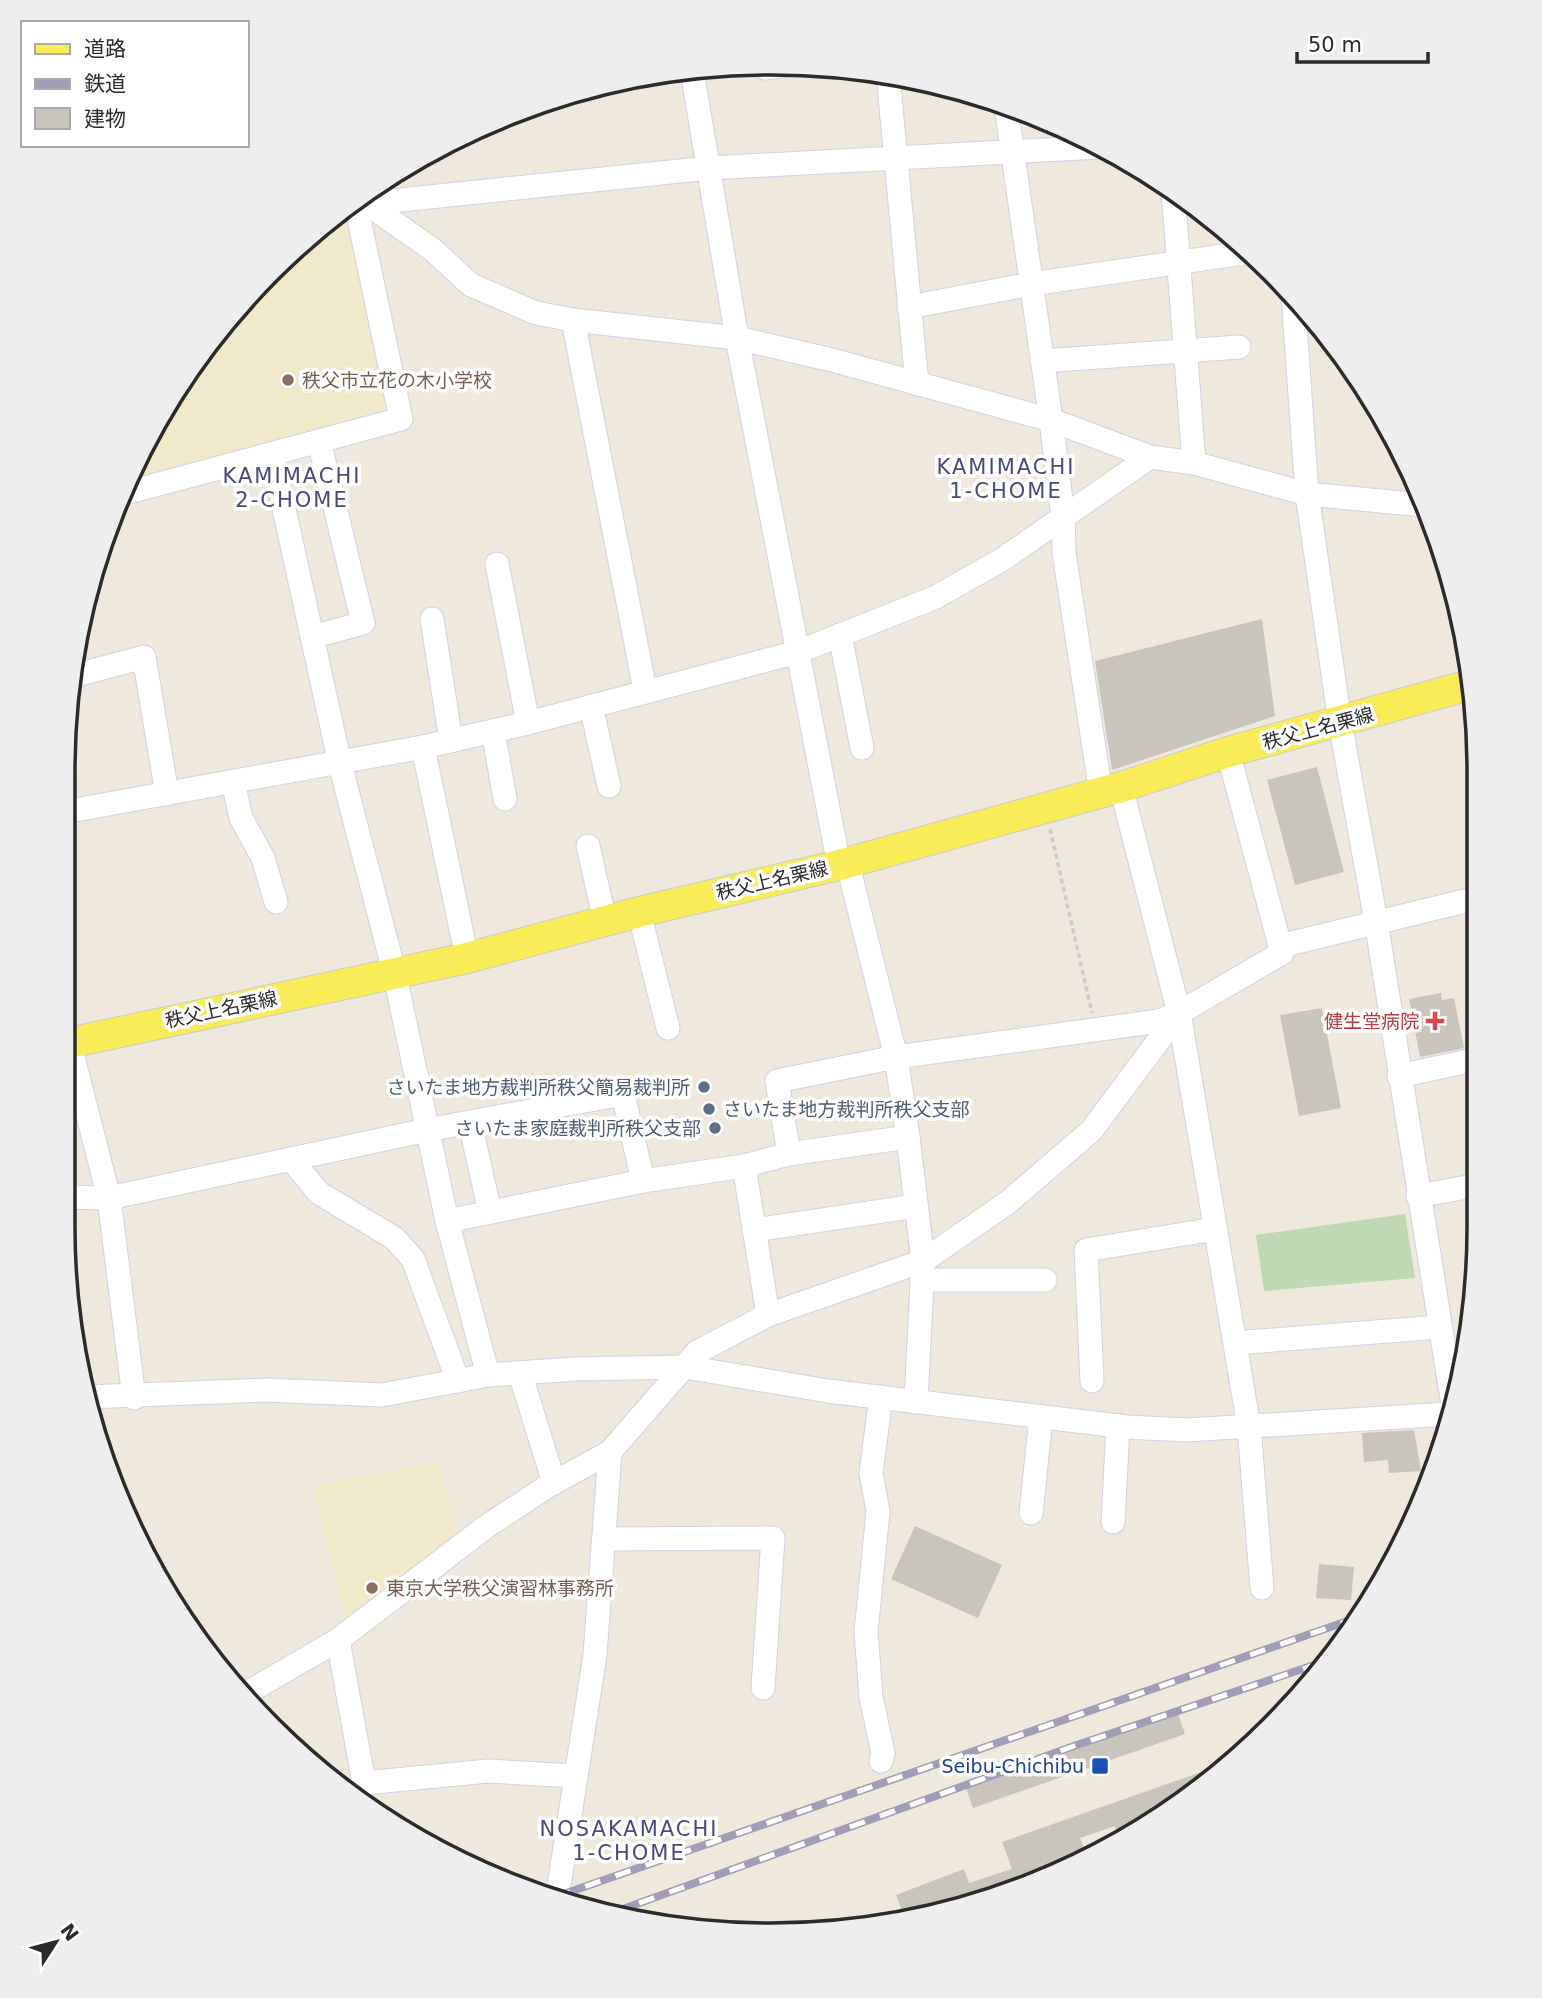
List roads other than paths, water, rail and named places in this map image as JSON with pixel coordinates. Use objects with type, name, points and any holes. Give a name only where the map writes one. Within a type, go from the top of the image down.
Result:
[{"type":"main road","name":"秩父上名栗線","points":[[75,1034],[467,958],[639,912],[843,863],[1111,790],[1228,752],[1462,687]]},
{"type":"street","points":[[694,80],[737,338],[798,652],[843,863],[896,1058],[908,1137],[922,1270],[915,1402]]},
{"type":"street","points":[[889,86],[917,384]]},
{"type":"street","points":[[1008,117],[1051,420],[1063,516],[1064,553],[1111,790],[1179,1013],[1250,1427],[1262,1588]]},
{"type":"street","points":[[371,202],[709,168],[1083,149]]},
{"type":"street","points":[[1175,205],[1194,463]]},
{"type":"street","points":[[365,206],[433,250],[471,285],[536,313],[573,320],[737,338],[1051,420],[1150,457],[1194,463],[1307,494],[1414,504]]},
{"type":"street","points":[[134,491],[401,419],[361,209]]},
{"type":"street","points":[[909,307],[1031,284],[1236,254]]},
{"type":"street","points":[[1294,312],[1307,494],[1340,723],[1376,921],[1449,1381]]},
{"type":"street","points":[[573,320],[645,690]]},
{"type":"street","points":[[1042,361],[1239,347]]},
{"type":"street","points":[[312,637],[363,623],[320,441]]},
{"type":"street","points":[[272,454],[340,764],[394,971],[447,1221],[488,1375]]},
{"type":"street","points":[[75,809],[340,764],[451,741],[798,652],[936,597],[1003,559],[1150,457]]},
{"type":"street","points":[[497,564],[528,723]]},
{"type":"street","points":[[432,619],[451,741]]},
{"type":"street","points":[[840,635],[862,748]]},
{"type":"street","points":[[82,674],[144,657],[167,794]]},
{"type":"street","points":[[591,706],[609,786]]},
{"type":"street","points":[[493,731],[505,799]]},
{"type":"street","points":[[423,747],[467,958]]},
{"type":"street","points":[[789,1154],[777,1081],[896,1058],[1158,1021],[1179,1013],[1282,953],[1228,752]]},
{"type":"street","points":[[233,782],[241,818],[263,858],[276,902]]},
{"type":"street","points":[[588,846],[605,921]]},
{"type":"street","points":[[1280,946],[1467,900]]},
{"type":"street","points":[[639,912],[668,1028]]},
{"type":"street","points":[[922,1270],[1007,1203],[1091,1131],[1179,1013]]},
{"type":"street","points":[[1399,1076],[1467,1061]]},
{"type":"street","points":[[75,1073],[109,1198],[134,1398]]},
{"type":"street","points":[[75,1197],[109,1198],[427,1130],[623,1094],[643,1181]]},
{"type":"street","points":[[470,1123],[491,1212]]},
{"type":"street","points":[[447,1221],[643,1181],[744,1166],[789,1154],[908,1137]]},
{"type":"street","points":[[291,1159],[319,1193],[394,1238],[413,1259],[458,1381]]},
{"type":"street","points":[[744,1166],[768,1315]]},
{"type":"street","points":[[1418,1196],[1467,1187]]},
{"type":"street","points":[[754,1230],[916,1206]]},
{"type":"street","points":[[1092,1381],[1086,1250],[1216,1229]]},
{"type":"street","points":[[252,1690],[338,1640],[487,1526],[554,1483],[610,1452],[697,1353],[768,1315],[922,1270],[1045,1280]]},
{"type":"street","points":[[1235,1343],[1439,1327]]},
{"type":"street","points":[[97,1397],[134,1398],[267,1390],[382,1395],[488,1375],[685,1367],[915,1402],[1118,1426],[1187,1430],[1441,1414]]},
{"type":"street","points":[[520,1373],[554,1483]]},
{"type":"street","points":[[881,1397],[871,1473],[878,1511],[866,1632],[871,1697],[883,1753],[881,1761]]},
{"type":"street","points":[[1031,1513],[1041,1417]]},
{"type":"street","points":[[1113,1522],[1118,1426]]},
{"type":"street","points":[[558,1889],[595,1655],[610,1452]]},
{"type":"street","points":[[605,1539],[773,1538],[763,1688]]},
{"type":"street","points":[[338,1640],[365,1792]]},
{"type":"street","points":[[365,1792],[488,1771],[575,1776]]},
{"type":"railway","points":[[568,1892],[1343,1623]]},
{"type":"railway","points":[[628,1907],[1074,1746],[1310,1666]]},
{"type":"place","name":"秩父市立花の木小学校","points":[[288,380]]},
{"type":"place","name":"健生堂病院","points":[[1435,1021]]},
{"type":"place","name":"さいたま地方裁判所秩父簡易裁判所","points":[[704,1087]]},
{"type":"place","name":"さいたま地方裁判所秩父支部","points":[[709,1109]]},
{"type":"place","name":"さいたま家庭裁判所秩父支部","points":[[715,1128]]},
{"type":"place","name":"東京大学秩父演習林事務所","points":[[372,1588]]},
{"type":"place","name":"Seibu-Chichibu","points":[[1100,1766]]},
{"type":"district","name":"KAMIMACHI 1-CHOME","points":[[1006,479]]},
{"type":"district","name":"KAMIMACHI 2-CHOME","points":[[292,488]]},
{"type":"district","name":"NOSAKAMACHI 1-CHOME","points":[[629,1841]]}]
